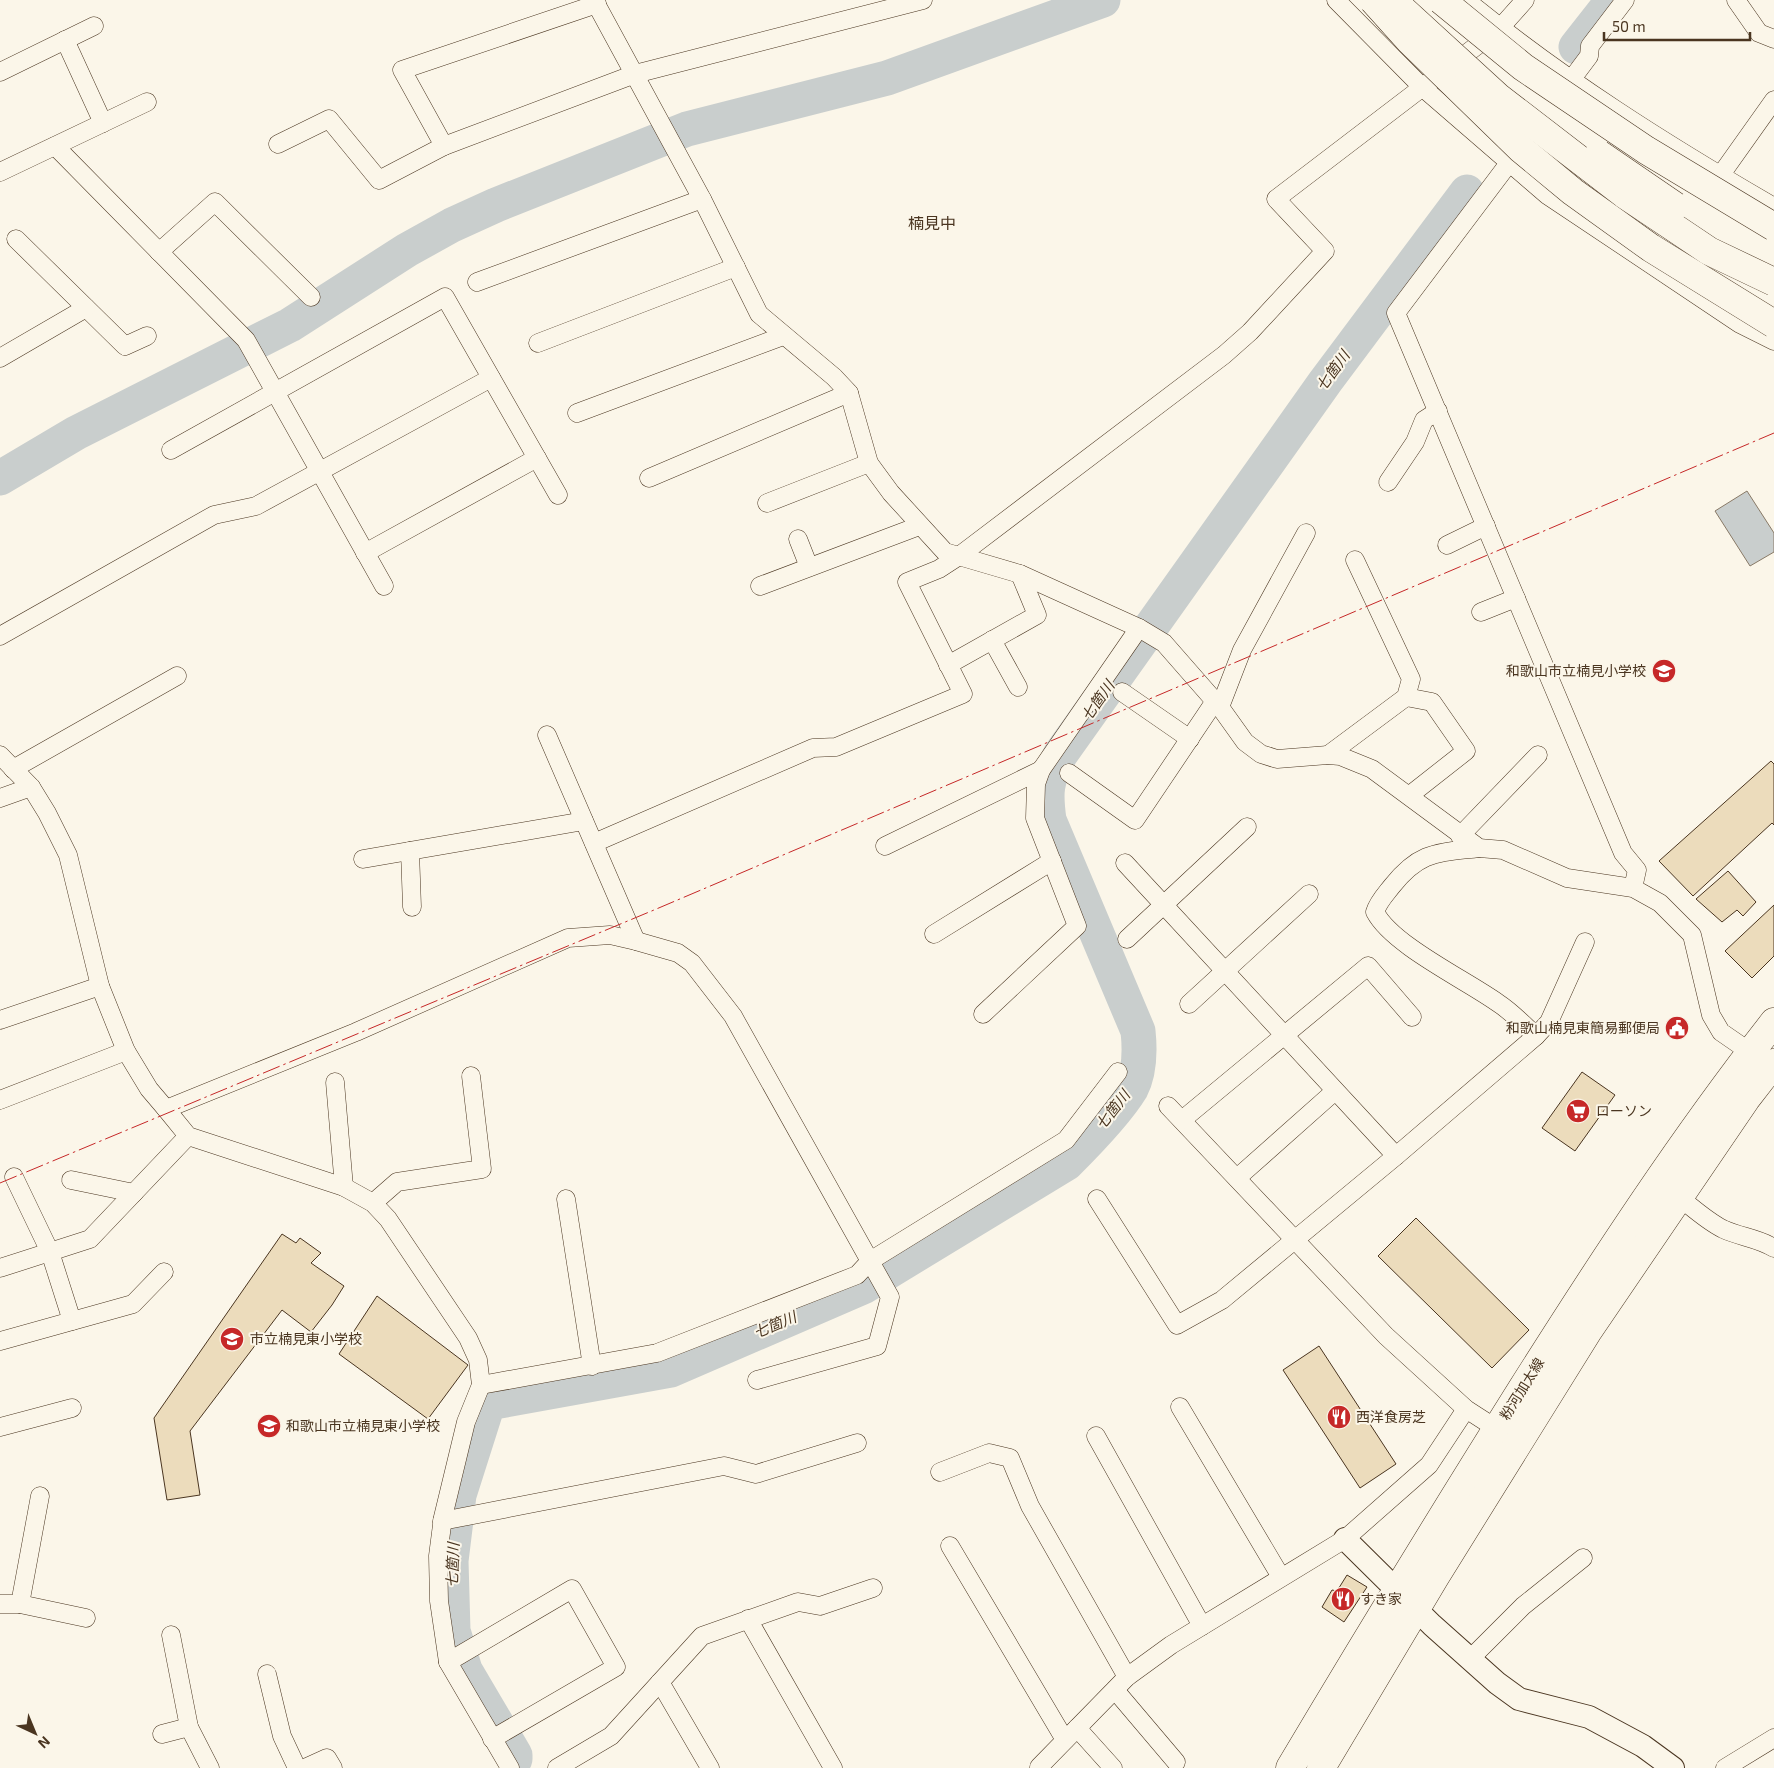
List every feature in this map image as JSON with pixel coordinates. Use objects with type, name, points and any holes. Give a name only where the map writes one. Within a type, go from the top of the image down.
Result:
[{"type":"main road","points":[[1373,0],[1409,40],[1521,148],[1573,192],[1651,248],[1774,324]]},
{"type":"main road","points":[[1392,0],[1498,97],[1624,194],[1710,251],[1774,282]]},
{"type":"main road","points":[[1416,0],[1510,85],[1584,143],[1712,232],[1774,269]]},
{"type":"main road","points":[[1440,0],[1523,67],[1646,150],[1774,227]]},
{"type":"main road","name":"粉河加太線","points":[[1321,1768],[1416,1609],[1588,1331],[1746,1098],[1766,1057],[1774,1022]]},
{"type":"main road","name":"粉河加太線","points":[[1301,1763],[1396,1590],[1605,1258],[1766,1057]]},
{"type":"street","points":[[278,144],[329,119],[379,180],[444,146],[635,74],[923,0]]},
{"type":"street","points":[[1336,0],[1422,87],[1509,163],[1555,200],[1740,324],[1774,341]]},
{"type":"street","points":[[1466,0],[1500,28],[1571,80],[1647,131],[1774,207]]},
{"type":"street","points":[[594,843],[814,748],[836,747],[963,694],[906,582],[939,569],[959,556],[1250,332],[1325,251],[1276,199],[1500,28],[1525,0]]},
{"type":"street","points":[[1571,80],[1589,56],[1590,46],[1625,0]]},
{"type":"street","points":[[1736,0],[1759,34],[1774,39]]},
{"type":"street","points":[[444,146],[402,70],[596,2],[702,199],[759,314],[783,336],[834,376],[849,393],[869,463],[919,526],[944,552],[1020,574],[1146,633],[1164,644],[1218,704],[1245,742],[1260,754],[1277,759],[1328,755],[1340,756],[1372,769],[1410,795],[1460,836],[1479,848]]},
{"type":"street","points":[[0,72],[94,26]]},
{"type":"street","points":[[65,40],[103,123]]},
{"type":"street","points":[[1720,176],[1774,100]]},
{"type":"street","points":[[0,172],[147,102]]},
{"type":"street","points":[[55,146],[250,348],[384,586]]},
{"type":"street","points":[[1509,163],[1396,312],[1623,853],[1637,870],[1633,888]]},
{"type":"street","points":[[477,282],[702,199]]},
{"type":"street","points":[[159,252],[216,202],[311,297]]},
{"type":"street","points":[[16,239],[125,346],[147,336]]},
{"type":"street","points":[[538,343],[736,267]]},
{"type":"street","points":[[171,450],[445,296],[558,495]]},
{"type":"street","points":[[0,358],[86,308]]},
{"type":"street","points":[[577,414],[783,336]]},
{"type":"street","points":[[0,636],[214,515],[256,506],[491,378]]},
{"type":"street","points":[[649,478],[849,393]]},
{"type":"street","points":[[1388,482],[1415,442],[1424,420],[1438,411]]},
{"type":"street","points":[[366,553],[537,458]]},
{"type":"street","points":[[767,503],[869,463]]},
{"type":"street","points":[[760,586],[919,526]]},
{"type":"street","points":[[1447,545],[1486,526]]},
{"type":"street","points":[[1068,773],[1135,820],[1190,740],[1218,704],[1242,650],[1306,533]]},
{"type":"street","points":[[798,539],[809,567]]},
{"type":"street","points":[[1328,755],[1406,697],[1410,679],[1355,560]]},
{"type":"street","points":[[948,665],[1037,615],[1020,574]]},
{"type":"street","points":[[1481,612],[1516,598]]},
{"type":"street","points":[[983,1014],[1077,926],[1034,818],[1036,784],[1041,770],[1146,633]]},
{"type":"street","points":[[992,640],[1018,687]]},
{"type":"street","points":[[13,769],[177,676]]},
{"type":"street","points":[[1122,692],[1190,740]]},
{"type":"street","points":[[1406,697],[1432,702],[1466,751],[1410,795]]},
{"type":"street","points":[[547,735],[636,940]]},
{"type":"street","points":[[0,755],[31,787],[47,813],[68,855],[100,986],[126,1051],[149,1089],[188,1136],[344,1187],[373,1203],[388,1219],[468,1338],[478,1360],[481,1385],[466,1422],[452,1519],[438,1556],[439,1601],[451,1660],[495,1737],[510,1768]]},
{"type":"street","points":[[1460,836],[1538,755]]},
{"type":"street","points":[[885,846],[1041,770]]},
{"type":"street","points":[[0,798],[31,787]]},
{"type":"street","points":[[363,859],[584,821]]},
{"type":"street","points":[[1127,939],[1247,827]]},
{"type":"street","points":[[1536,1036],[1500,1004],[1400,940],[1378,919],[1375,912],[1377,904],[1404,871],[1420,859],[1437,853],[1479,848],[1503,850],[1567,878],[1633,888],[1660,903],[1692,935],[1711,1015],[1722,1032],[1766,1057]]},
{"type":"street","points":[[410,851],[412,907]]},
{"type":"street","points":[[934,934],[1052,861]]},
{"type":"street","points":[[1125,863],[1282,1035],[1396,1156]]},
{"type":"street","points":[[1188,1004],[1309,894]]},
{"type":"street","points":[[166,1109],[356,1032],[568,938],[588,935],[610,935],[636,940],[678,954],[692,963],[733,1016],[890,1297],[877,1346],[757,1380]]},
{"type":"street","points":[[1097,1199],[1177,1325],[1222,1300],[1396,1156],[1536,1036],[1549,1022],[1585,942]]},
{"type":"street","points":[[1182,1120],[1282,1035],[1368,966],[1412,1017]]},
{"type":"street","points":[[0,1020],[100,986]]},
{"type":"street","points":[[0,1100],[126,1051]]},
{"type":"street","points":[[481,1385],[657,1353],[857,1275],[877,1273],[1066,1140],[1118,1072]]},
{"type":"street","points":[[373,1203],[397,1182],[482,1169],[471,1076]]},
{"type":"street","points":[[335,1082],[344,1187]]},
{"type":"street","points":[[1237,1178],[1335,1091]]},
{"type":"street","points":[[1168,1106],[1386,1336],[1466,1408],[1497,1429]]},
{"type":"street","points":[[0,1268],[90,1239],[188,1136]]},
{"type":"street","points":[[14,1178],[50,1252],[72,1321]]},
{"type":"street","points":[[71,1180],[134,1193]]},
{"type":"street","points":[[1679,1197],[1720,1228],[1753,1238],[1774,1248]]},
{"type":"street","points":[[566,1199],[592,1366]]},
{"type":"street","points":[[0,1341],[133,1304],[164,1272]]},
{"type":"street","points":[[1180,1407],[1281,1577]]},
{"type":"street","points":[[0,1427],[72,1408]]},
{"type":"street","points":[[1039,1767],[1127,1677],[1202,1626],[1345,1538],[1429,1465],[1466,1408]]},
{"type":"street","points":[[1096,1436],[1202,1626]]},
{"type":"street","points":[[452,1519],[724,1466],[756,1474],[857,1444]]},
{"type":"street","points":[[940,1472],[989,1453],[1010,1458],[1030,1506],[1127,1677]]},
{"type":"street","points":[[20,1604],[40,1496]]},
{"type":"street","points":[[1345,1538],[1396,1590],[1497,1684],[1519,1699],[1589,1717],[1643,1746],[1673,1768]]},
{"type":"street","points":[[950,1546],[1071,1734],[1112,1768]]},
{"type":"street","points":[[1470,1659],[1523,1606],[1583,1558]]},
{"type":"street","points":[[557,1768],[611,1736],[702,1636],[798,1602],[820,1606],[873,1588]]},
{"type":"street","points":[[451,1660],[572,1589],[616,1667],[495,1737]]},
{"type":"street","points":[[0,1604],[20,1604],[86,1618]]},
{"type":"street","points":[[748,1619],[833,1768]]},
{"type":"street","points":[[172,1635],[189,1727],[210,1768]]},
{"type":"street","points":[[267,1674],[282,1736],[297,1768]]},
{"type":"street","points":[[660,1682],[710,1768]]},
{"type":"street","points":[[1115,1690],[1176,1762]]},
{"type":"street","points":[[162,1734],[189,1727]]},
{"type":"street","points":[[1725,1768],[1774,1738]]},
{"type":"street","points":[[305,1768],[327,1758],[333,1768]]},
{"type":"shaded area","points":[[1747,491],[1774,533],[1774,552],[1750,566],[1715,511]]},
{"type":"building","points":[[1771,761],[1774,764],[1774,825],[1772,823],[1693,896],[1659,861]]},
{"type":"building","points":[[1728,871],[1756,902],[1743,916],[1737,910],[1722,922],[1696,899]]},
{"type":"building","points":[[1774,905],[1774,956],[1752,978],[1725,951]]},
{"type":"building","name":"ローソン","points":[[1582,1072],[1615,1095],[1575,1151],[1542,1128]]},
{"type":"building","points":[[1416,1218],[1529,1330],[1492,1368],[1378,1256]]},
{"type":"building","points":[[282,1234],[296,1243],[300,1238],[321,1253],[311,1263],[344,1286],[311,1332],[282,1310],[190,1431],[200,1495],[167,1500],[154,1418]]},
{"type":"building","points":[[377,1296],[468,1365],[428,1419],[339,1354]]},
{"type":"building","name":"西洋食房芝","points":[[1319,1346],[1396,1464],[1360,1488],[1283,1370]]},
{"type":"building","name":"すき家","points":[[1347,1575],[1367,1587],[1344,1622],[1322,1607],[1332,1590],[1337,1591]]},
{"type":"waterway","points":[[0,478],[76,433],[290,325],[407,250],[452,225],[496,205],[687,129],[887,78],[1103,0]]},
{"type":"waterway","name":"七箇川","points":[[1576,47],[1613,0]]},
{"type":"waterway","name":"七箇川","points":[[515,1759],[515,1755],[465,1670],[453,1631],[451,1561],[459,1495],[487,1407],[494,1402],[671,1370],[863,1287],[1067,1163],[1118,1108],[1131,1089],[1138,1068],[1138,1031],[1049,820],[1047,801],[1049,779],[1060,755],[1325,382],[1467,192]]},
{"type":"power","points":[[0,1183],[654,910],[1774,433]]},
{"type":"place","name":"和歌山市立楠見小学校","points":[[1664,671]]},
{"type":"place","name":"和歌山楠見東簡易郵便局","points":[[1677,1028]]},
{"type":"place","name":"ローソン","points":[[1578,1111]]},
{"type":"place","name":"市立楠見東小学校","points":[[232,1339]]},
{"type":"place","name":"西洋食房芝","points":[[1339,1417]]},
{"type":"place","name":"和歌山市立楠見東小学校","points":[[269,1426]]},
{"type":"place","name":"すき家","points":[[1343,1599]]},
{"type":"district","name":"楠見中","points":[[932,223]]}]
